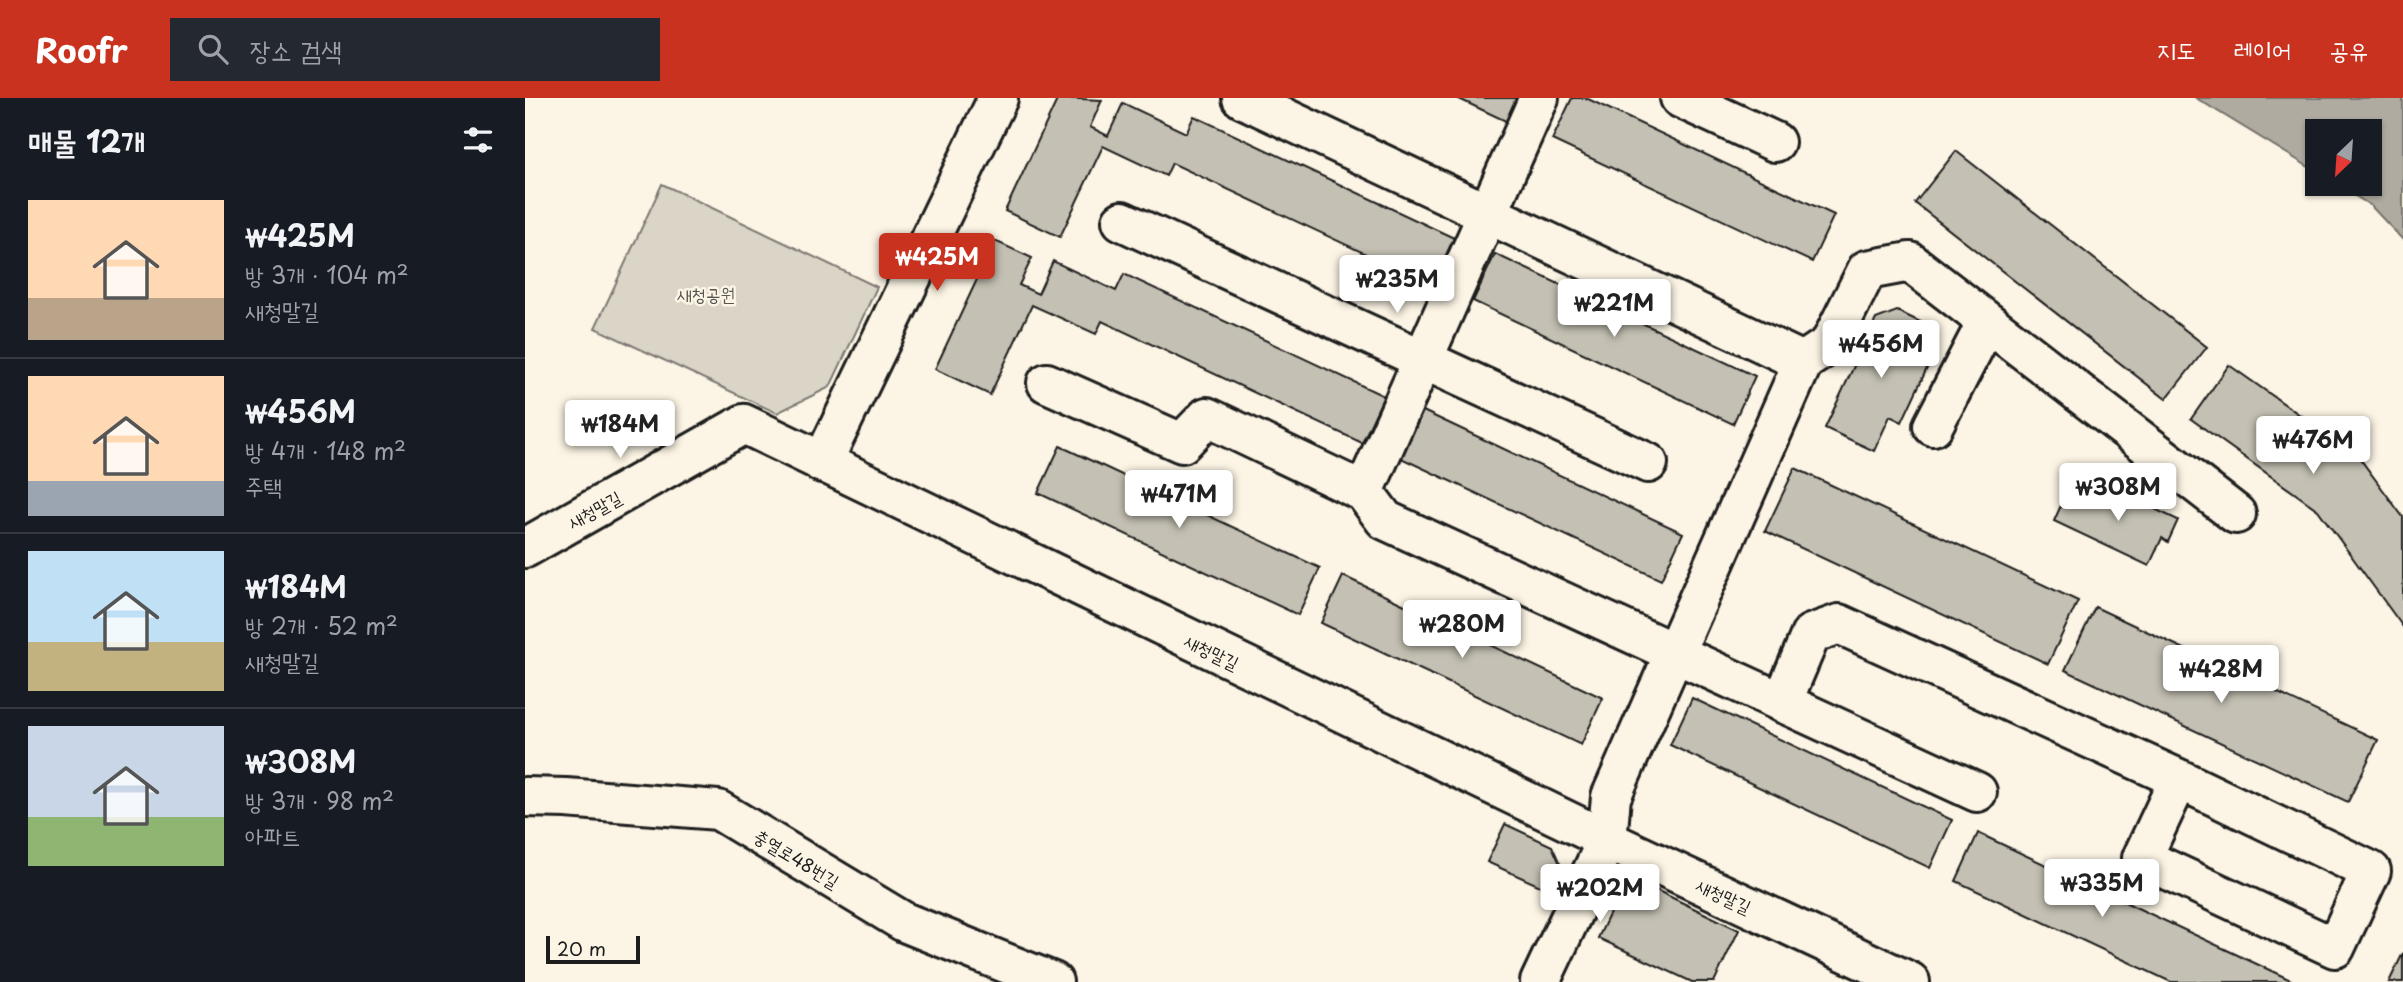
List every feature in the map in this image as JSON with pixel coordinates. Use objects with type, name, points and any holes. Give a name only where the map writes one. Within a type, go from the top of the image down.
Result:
[{"type":"street","points":[[822,463],[998,98]]},
{"type":"street","points":[[1242,98],[1803,362]]},
{"type":"street","points":[[1364,492],[1539,98]]},
{"type":"street","points":[[1680,98],[1775,142]]},
{"type":"street","points":[[1122,221],[1648,463]]},
{"type":"street","points":[[1540,982],[1607,840],[1611,797],[1803,362],[1830,344],[1867,270],[1910,262],[2236,514]]},
{"type":"street","points":[[1933,426],[1987,322]]},
{"type":"street","points":[[1048,383],[1182,443],[1207,417],[1364,492],[1385,520],[1977,792]]},
{"type":"street","name":"새청말길","points":[[525,548],[744,424],[1607,840],[1910,982]]},
{"type":"street","points":[[1782,703],[1811,634],[1839,624],[2179,779],[2371,871],[2336,948],[2143,858],[2179,779]]},
{"type":"street","name":"충열로48번길","points":[[525,797],[718,810],[904,922],[1053,982]]},
{"type":"green space","name":"새청공원","points":[[662,184],[877,287],[830,387],[777,413],[595,328]]},
{"type":"shaded area","points":[[2196,98],[2403,98],[2403,240],[2370,205],[2355,196],[2382,196],[2382,119],[2305,119],[2305,165]]},
{"type":"building","points":[[1058,98],[1102,100],[1090,127],[1108,136],[1123,103],[1186,133],[1194,116],[1454,238],[1432,285],[1172,163],[1166,176],[1103,146],[1060,237],[1005,211]]},
{"type":"building","points":[[1457,98],[1524,98],[1512,124]]},
{"type":"building","points":[[1572,98],[1586,98],[1834,215],[1812,262],[1552,140]]},
{"type":"building","points":[[1956,151],[2207,347],[2166,399],[1915,203]]},
{"type":"building","points":[[995,241],[1032,258],[1019,285],[1038,294],[1053,261],[1116,291],[1124,274],[1384,396],[1362,443],[1102,321],[1096,334],[1032,305],[990,395],[935,369]]},
{"type":"building","points":[[1495,254],[1755,376],[1733,424],[1473,301]]},
{"type":"building","points":[[1897,311],[1931,327],[1917,359],[1929,364],[1902,422],[1890,416],[1874,451],[1825,428],[1876,319]]},
{"type":"building","points":[[2229,365],[2358,456],[2403,517],[2403,627],[2318,510],[2191,419]]},
{"type":"building","points":[[1423,411],[1683,533],[1661,580],[1401,458]]},
{"type":"building","points":[[1060,446],[1320,568],[1298,615],[1038,493]]},
{"type":"building","points":[[1795,468],[2078,601],[2048,664],[1765,531]]},
{"type":"building","points":[[2102,484],[2178,520],[2168,542],[2162,538],[2149,566],[2054,521],[2066,494],[2092,506]]},
{"type":"building","points":[[1343,576],[1603,698],[1581,745],[1321,623]]},
{"type":"building","points":[[2095,607],[2378,740],[2348,802],[2065,670]]},
{"type":"building","points":[[1692,698],[1952,820],[1930,868],[1670,745]]},
{"type":"building","points":[[1505,824],[1552,846],[1571,888],[1567,898],[1487,862]]},
{"type":"building","points":[[1978,833],[2295,982],[2171,982],[1956,881]]},
{"type":"building","points":[[1654,889],[1739,930],[1714,982],[1692,982],[1598,938],[1615,902]]},
{"type":"building","points":[[2403,953],[2403,982],[2389,982]]}]
